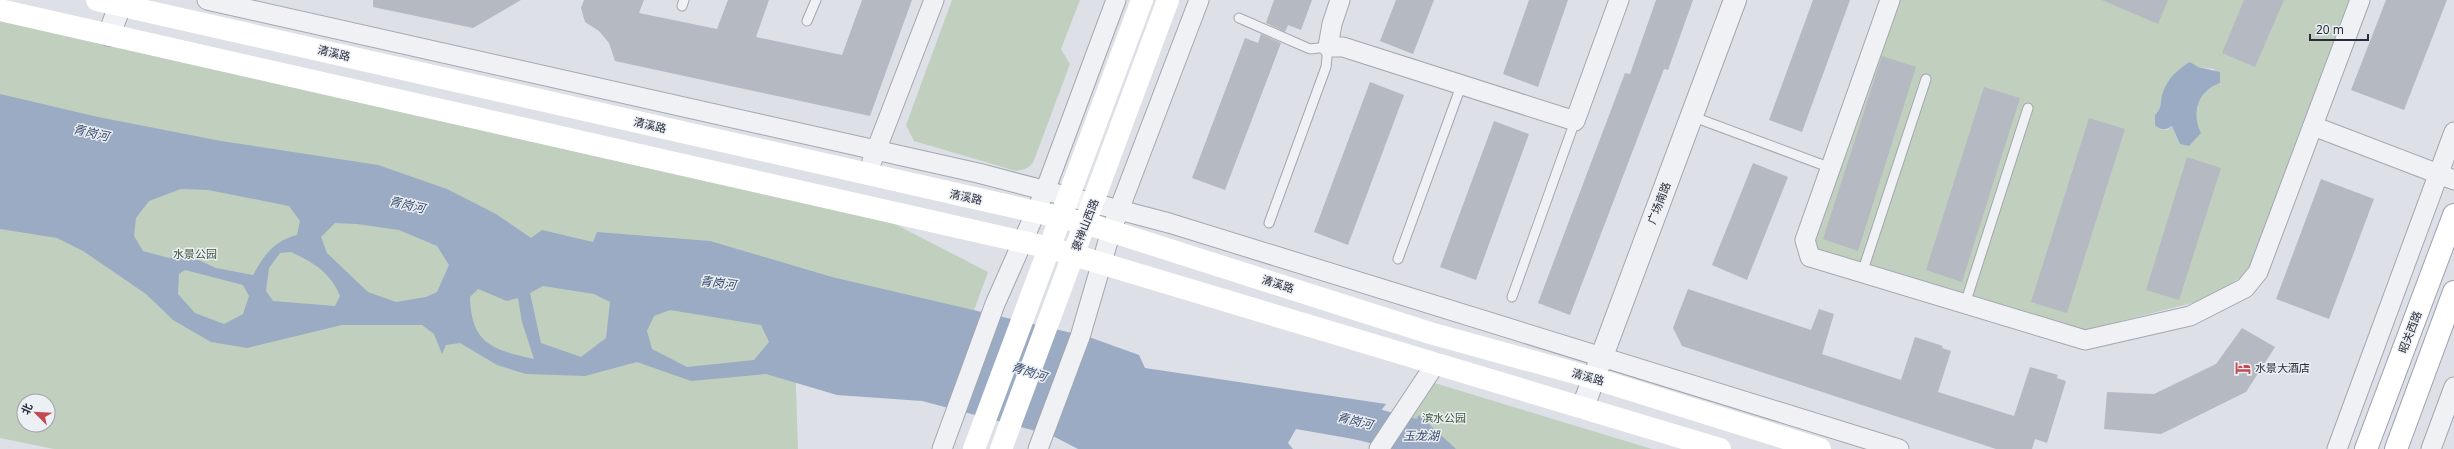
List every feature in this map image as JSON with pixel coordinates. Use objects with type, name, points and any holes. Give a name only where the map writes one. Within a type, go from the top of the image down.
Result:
[{"type":"main road","name":"清溪路","points":[[97,0],[121,3],[867,175],[1036,212],[1065,207],[1089,214],[1111,231],[1430,333],[1593,378],[1820,449]]},
{"type":"main road","points":[[978,441],[1142,0]]},
{"type":"main road","name":"褒禅山西路","points":[[1002,445],[1168,0]]},
{"type":"main road","points":[[0,10],[1050,248],[1720,449]]},
{"type":"main road","points":[[534,132],[542,100]]},
{"type":"main road","name":"昭关西路","points":[[2366,449],[2454,215]]},
{"type":"main road","points":[[2396,449],[2454,292]]},
{"type":"street","points":[[207,0],[876,150],[1045,191],[1065,207]]},
{"type":"street","points":[[867,175],[934,0]]},
{"type":"street","points":[[942,449],[995,304],[1045,191],[1116,0]]},
{"type":"street","points":[[1038,449],[1080,336],[1111,231],[1199,0]]},
{"type":"street","points":[[1340,0],[1332,24],[1328,47],[1343,47],[1575,121],[1620,0]]},
{"type":"street","name":"广场南路","points":[[1583,407],[1735,0]]},
{"type":"street","points":[[1890,0],[1805,240],[1810,257],[2085,340],[2190,316],[2245,288],[2258,272],[2360,0]]},
{"type":"street","points":[[109,35],[121,3]]},
{"type":"street","points":[[2313,126],[2446,177]]},
{"type":"street","points":[[2337,449],[2446,177],[2454,132]]},
{"type":"street","points":[[1089,214],[1119,210],[1169,223],[1900,449]]},
{"type":"street","points":[[1379,449],[1436,363]]},
{"type":"street","points":[[2431,449],[2454,387]]},
{"type":"lane","points":[[807,21],[816,0]]},
{"type":"lane","points":[[1239,18],[1310,49],[1328,47],[1326,67],[1268,222]]},
{"type":"lane","points":[[1862,273],[1926,79]]},
{"type":"lane","points":[[1398,259],[1462,86]]},
{"type":"lane","points":[[1965,304],[2028,108]]},
{"type":"lane","points":[[1692,116],[1830,168]]},
{"type":"lane","points":[[1512,297],[1575,121]]},
{"type":"green space","points":[[952,0],[1080,0],[1061,49],[1070,64],[1033,163],[1026,169],[1016,171],[914,141],[906,125]]},
{"type":"green space","points":[[1900,0],[2352,0],[2249,272],[2208,299],[2085,330],[1812,248]],"holes":[[[2190,63],[2198,67],[2214,69],[2220,83],[2206,91],[2198,103],[2196,117],[2200,133],[2180,144],[2172,126],[2167,130],[2160,129],[2155,115]]]},
{"type":"green space","name":"水景公园","points":[[0,10],[856,204],[988,272],[944,393],[795,361],[798,449],[54,449],[0,438]]},
{"type":"green space","name":"滨水公园","points":[[1431,382],[1652,449],[1388,449]]},
{"type":"water","points":[[2190,62],[2198,67],[2220,72],[2220,83],[2206,91],[2198,103],[2197,117],[2201,133],[2189,146],[2180,144],[2172,126],[2164,129],[2155,125],[2155,115],[2159,109],[2163,92],[2168,82],[2181,68]]},
{"type":"water","points":[[0,94],[98,117],[221,141],[378,165],[447,189],[496,214],[531,238],[542,230],[593,242],[597,232],[710,241],[832,277],[1089,337],[1139,355],[1145,368],[1386,404],[1359,440],[1296,429],[1288,443],[1293,449],[1078,449],[1051,435],[922,401],[837,395],[766,374],[691,381],[637,362],[585,376],[526,374],[497,365],[460,343],[446,345],[442,354],[434,334],[422,325],[342,325],[247,348],[211,342],[173,320],[146,294],[83,251],[57,238],[0,229]],"holes":[[[181,189],[208,190],[289,206],[300,221],[297,235],[282,241],[270,250],[261,261],[253,275],[216,268],[186,254],[169,258],[143,251],[134,236],[136,218],[149,201]],[[335,223],[357,224],[399,230],[437,246],[449,265],[437,292],[426,297],[396,302],[368,292],[327,253],[321,237]],[[291,252],[314,264],[320,269],[332,281],[340,296],[335,306],[273,301],[266,291],[269,268],[280,253]],[[185,270],[243,285],[249,296],[243,314],[224,324],[195,313],[178,294],[179,274]],[[543,286],[594,294],[610,302],[606,338],[581,357],[541,343],[530,293]],[[478,289],[507,301],[518,298],[522,322],[534,359],[507,352],[496,348],[487,342],[480,335],[471,313],[470,297]],[[670,310],[761,325],[769,342],[754,360],[687,367],[652,349],[647,331],[654,316]]]},
{"type":"water","name":"玉龙湖","points":[[1419,415],[1456,449],[1398,449]]},
{"type":"building","points":[[373,0],[521,0],[473,28],[373,7]]},
{"type":"building","points":[[584,0],[644,0],[639,13],[717,29],[728,0],[769,0],[756,37],[842,55],[862,0],[912,0],[870,116],[615,61],[609,43],[599,31],[585,22],[581,8]]},
{"type":"building","points":[[1274,0],[1312,0],[1301,30],[1288,25],[1285,32],[1266,23]]},
{"type":"building","points":[[1396,0],[1434,0],[1413,54],[1380,41]]},
{"type":"building","points":[[1529,0],[1568,0],[1538,87],[1503,74]]},
{"type":"building","points":[[1656,0],[1693,0],[1668,70],[1664,69],[1570,315],[1538,303],[1625,73],[1630,74]]},
{"type":"building","points":[[1813,0],[1850,0],[1802,132],[1769,120]]},
{"type":"building","points":[[2102,0],[2168,0],[2158,24]]},
{"type":"building","points":[[2244,0],[2284,0],[2255,67],[2222,53]]},
{"type":"building","points":[[2386,0],[2447,0],[2404,110],[2351,90]]},
{"type":"building","points":[[1261,34],[1281,43],[1225,190],[1192,178],[1245,38],[1258,43]]},
{"type":"building","points":[[1882,56],[1916,67],[1858,251],[1823,239]]},
{"type":"building","points":[[1370,82],[1404,95],[1348,245],[1314,232]]},
{"type":"building","points":[[1984,87],[2020,98],[1962,282],[1926,270]]},
{"type":"building","points":[[2089,118],[2125,129],[2067,313],[2031,302]]},
{"type":"building","points":[[1494,121],[1529,134],[1476,280],[1440,267]]},
{"type":"building","points":[[2187,157],[2221,168],[2179,300],[2146,290]]},
{"type":"building","points":[[1753,163],[1788,177],[1747,280],[1712,265]]},
{"type":"building","points":[[2321,179],[2374,199],[2329,319],[2276,299]]},
{"type":"building","points":[[1688,289],[1811,330],[1819,309],[1834,314],[1822,354],[1901,380],[1915,337],[1943,346],[1942,348],[1951,351],[1938,392],[2014,416],[2030,367],[2058,375],[2057,378],[2066,381],[2047,443],[2035,439],[2032,449],[1996,449],[1682,346],[1673,328]]},
{"type":"building","points":[[2242,328],[2275,347],[2246,392],[2161,434],[2104,429],[2107,392],[2154,394],[2216,364]]},
{"type":"waterway","name":"青岗河","points":[[1323,413],[1417,437],[1429,449]]},
{"type":"place","name":"水景大酒店","points":[[2243,368]]}]
